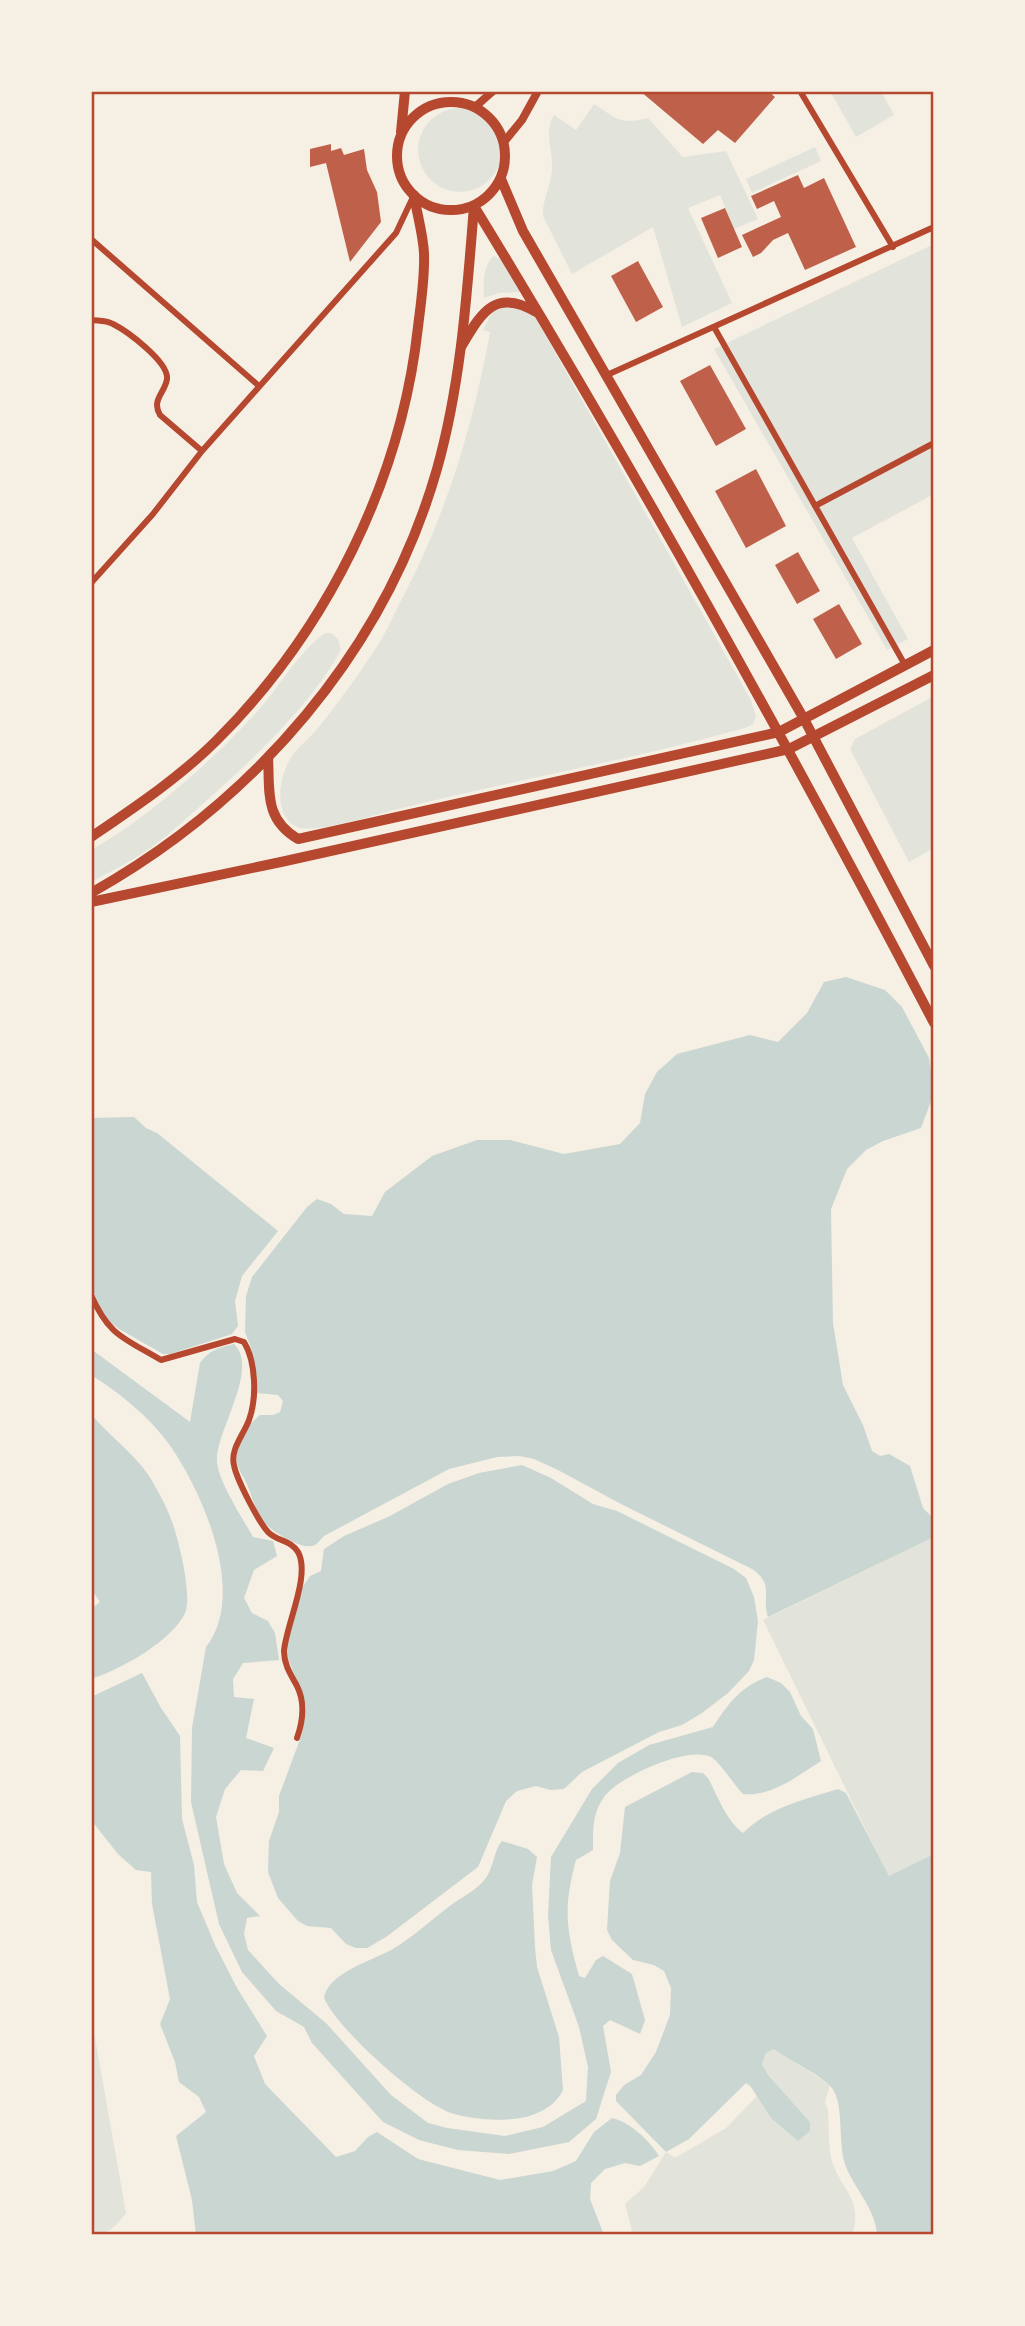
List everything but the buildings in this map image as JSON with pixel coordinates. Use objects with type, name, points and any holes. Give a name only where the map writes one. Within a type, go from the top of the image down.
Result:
[{"type":"highway","points":[[401,134],[413,116],[432,105],[453,101],[475,107],[494,121],[504,142],[505,165],[501,179],[494,190],[474,206],[448,210],[436,208],[414,195],[405,185],[397,160],[405,91]]},
{"type":"highway","points":[[467,91],[475,107]]},
{"type":"highway","points":[[501,179],[523,231],[804,719],[934,966]]},
{"type":"highway","points":[[474,206],[540,314],[779,732],[934,1021]]},
{"type":"highway","points":[[461,347],[480,316],[490,306],[505,301],[524,304],[540,314]]},
{"type":"main road","points":[[91,837],[147,799],[217,740],[280,667],[329,593],[351,552],[377,494],[402,419],[413,373],[423,291],[424,251],[414,195]]},
{"type":"main road","points":[[91,893],[179,837],[244,782],[307,715],[333,682],[368,629],[393,582],[422,517],[437,469],[461,347],[474,206]]},
{"type":"main road","points":[[268,757],[271,805],[275,820],[284,831],[298,839],[779,732],[934,650]]},
{"type":"main road","points":[[91,902],[303,858],[789,750],[934,675]]},
{"type":"main road","points":[[298,839],[303,858]]},
{"type":"street","points":[[475,107],[493,91]]},
{"type":"street","points":[[504,142],[522,120],[538,91]]},
{"type":"street","points":[[800,91],[893,247]]},
{"type":"street","points":[[91,583],[153,514],[202,451],[396,233],[414,195]]},
{"type":"street","points":[[607,375],[934,228]]},
{"type":"street","points":[[91,239],[259,386]]},
{"type":"street","points":[[91,320],[113,324],[164,367],[167,379],[156,408],[160,415],[202,451]]},
{"type":"street","points":[[714,327],[905,666]]},
{"type":"street","points":[[815,506],[934,443]]},
{"type":"street","points":[[91,1295],[102,1319],[111,1330],[161,1360],[235,1339],[244,1342],[247,1347],[254,1382],[253,1394],[250,1417],[233,1461],[240,1483],[267,1531],[293,1545],[300,1555],[299,1589],[284,1655],[288,1671],[300,1695],[303,1719],[297,1738]]},
{"type":"shaded area","points":[[830,91],[881,91],[894,115],[856,137]]},
{"type":"shaded area","points":[[594,104],[624,121],[648,118],[683,157],[726,151],[758,219],[734,229],[720,195],[688,208],[732,303],[682,327],[653,227],[572,274],[543,216],[552,172],[549,127],[554,115],[576,130]]},
{"type":"shaded area","points":[[452,108],[468,108],[484,115],[495,126],[502,142],[499,166],[490,180],[468,192],[452,192],[436,185],[425,174],[418,158],[418,142],[425,126],[436,115]]},
{"type":"shaded area","points":[[815,147],[821,161],[752,193],[746,179]]},
{"type":"shaded area","points":[[934,244],[934,494],[852,538],[908,639],[887,650],[714,349]]},
{"type":"shaded area","points":[[494,256],[501,260],[521,292],[499,293],[484,298],[486,269]]},
{"type":"shaded area","points":[[498,306],[528,309],[537,320],[751,700],[756,717],[753,724],[745,728],[657,751],[434,800],[343,824],[305,829],[297,827],[289,822],[281,806],[285,769],[295,752],[325,719],[372,654],[419,565],[457,468],[490,332],[483,330]]},
{"type":"shaded area","points":[[325,633],[331,633],[338,639],[341,650],[313,693],[276,735],[164,838],[137,857],[91,882],[91,850],[133,823],[198,770],[254,715],[305,651]]},
{"type":"shaded area","points":[[934,696],[934,848],[909,862],[850,749],[855,739]]},
{"type":"shaded area","points":[[846,977],[885,990],[902,1007],[929,1058],[934,1093],[921,1128],[866,1150],[847,1169],[831,1209],[833,1323],[843,1385],[863,1425],[872,1451],[880,1456],[889,1454],[910,1466],[923,1508],[934,1519],[934,1537],[768,1617],[765,1585],[752,1569],[558,1470],[534,1459],[519,1456],[497,1457],[449,1469],[324,1536],[312,1546],[300,1545],[286,1538],[264,1522],[238,1467],[237,1456],[240,1442],[251,1424],[260,1415],[280,1412],[283,1401],[278,1395],[256,1393],[251,1348],[245,1332],[246,1296],[252,1277],[307,1207],[317,1199],[331,1204],[344,1214],[372,1216],[385,1192],[432,1156],[477,1140],[510,1140],[564,1154],[620,1144],[640,1123],[645,1094],[657,1072],[677,1054],[750,1035],[778,1042],[807,1013],[824,982]]},
{"type":"shaded area","points":[[134,1117],[278,1231],[242,1276],[235,1301],[238,1326],[232,1334],[170,1354],[163,1354],[119,1329],[107,1319],[101,1312],[91,1284],[91,1118]]},
{"type":"shaded area","points":[[234,1344],[241,1354],[242,1367],[236,1398],[219,1444],[218,1466],[225,1487],[253,1537],[273,1541],[277,1556],[254,1570],[244,1598],[252,1613],[268,1621],[275,1633],[279,1660],[243,1663],[233,1679],[234,1697],[254,1699],[246,1738],[274,1748],[263,1771],[241,1770],[225,1789],[216,1817],[224,1864],[237,1893],[260,1916],[247,1918],[244,1934],[248,1950],[279,1984],[326,2023],[391,2095],[428,2123],[505,2136],[543,2127],[586,2101],[588,2067],[579,2027],[551,1950],[548,1916],[551,1857],[592,1789],[618,1763],[649,1745],[713,1727],[736,1697],[749,1686],[767,1677],[781,1683],[790,1692],[801,1716],[813,1729],[821,1761],[774,1789],[743,1794],[711,1757],[687,1755],[638,1772],[612,1789],[600,1803],[594,1822],[593,1850],[576,1860],[572,1877],[568,1905],[571,1945],[579,1976],[585,1978],[596,1960],[603,1956],[632,1974],[645,2020],[640,2034],[610,2020],[603,2026],[611,2072],[596,2119],[569,2142],[509,2154],[458,2150],[419,2140],[383,2122],[312,2043],[304,2027],[276,2011],[242,1972],[219,1924],[191,1802],[192,1728],[206,1647],[218,1625],[222,1601],[222,1574],[216,1546],[207,1518],[184,1467],[154,1426],[113,1390],[91,1375],[91,1349],[190,1422],[200,1363],[215,1350]]},
{"type":"shaded area","points":[[91,1414],[143,1467],[161,1497],[169,1514],[184,1566],[187,1605],[178,1624],[157,1644],[130,1662],[91,1679],[91,1609],[100,1602],[91,1589]]},
{"type":"shaded area","points":[[522,1465],[551,1478],[593,1504],[617,1511],[734,1569],[746,1578],[754,1597],[758,1621],[754,1660],[749,1671],[728,1693],[682,1725],[659,1732],[582,1772],[564,1789],[551,1790],[536,1786],[517,1791],[506,1801],[478,1867],[386,1937],[367,1948],[356,1948],[346,1944],[331,1928],[307,1926],[298,1921],[278,1898],[268,1872],[269,1841],[279,1812],[279,1796],[302,1734],[306,1707],[288,1658],[287,1646],[302,1588],[310,1576],[321,1571],[324,1549],[344,1536],[390,1516],[448,1484],[479,1473]]},
{"type":"shaded area","points":[[934,1537],[934,1854],[889,1877],[763,1620]]},
{"type":"shaded area","points":[[142,1673],[180,1736],[182,1819],[194,1865],[197,1902],[237,1988],[267,2036],[254,2056],[265,2084],[336,2157],[355,2151],[377,2132],[418,2159],[500,2180],[553,2171],[576,2161],[594,2132],[612,2118],[619,2120],[639,2133],[659,2156],[640,2166],[625,2163],[605,2169],[591,2183],[590,2199],[604,2235],[196,2235],[192,2200],[176,2136],[206,2112],[199,2097],[179,2082],[175,2062],[160,2024],[170,1999],[152,1904],[151,1872],[136,1870],[118,1854],[91,1820],[91,1697]]},
{"type":"shaded area","points":[[692,1772],[703,1773],[708,1778],[727,1815],[743,1833],[776,1811],[838,1789],[846,1793],[889,1876],[934,1854],[934,2235],[877,2235],[869,2208],[846,2167],[840,2115],[832,2088],[821,2078],[774,2049],[766,2053],[762,2064],[768,2075],[810,2122],[810,2131],[798,2141],[771,2118],[746,2083],[689,2139],[666,2152],[616,2101],[616,2095],[624,2085],[641,2075],[656,2052],[670,2015],[671,1988],[664,1971],[654,1965],[633,1960],[612,1940],[607,1930],[610,1881],[620,1853],[625,1807]]},
{"type":"shaded area","points":[[502,1841],[528,1849],[537,1857],[532,1885],[537,1967],[559,2037],[563,2090],[553,2104],[537,2113],[517,2119],[488,2120],[451,2113],[419,2095],[361,2045],[324,1998],[327,1989],[342,1975],[399,1945],[478,1887],[488,1875]]},
{"type":"shaded area","points":[[91,1994],[92,2021],[126,2213],[111,2229],[91,2235]]},
{"type":"shaded area","points":[[774,2049],[830,2085],[825,2102],[828,2110],[830,2152],[837,2174],[853,2205],[855,2223],[852,2235],[633,2235],[625,2204],[644,2187],[666,2152],[675,2158],[726,2128],[757,2096],[771,2118],[810,2122],[768,2075],[762,2064],[766,2053]]}]
